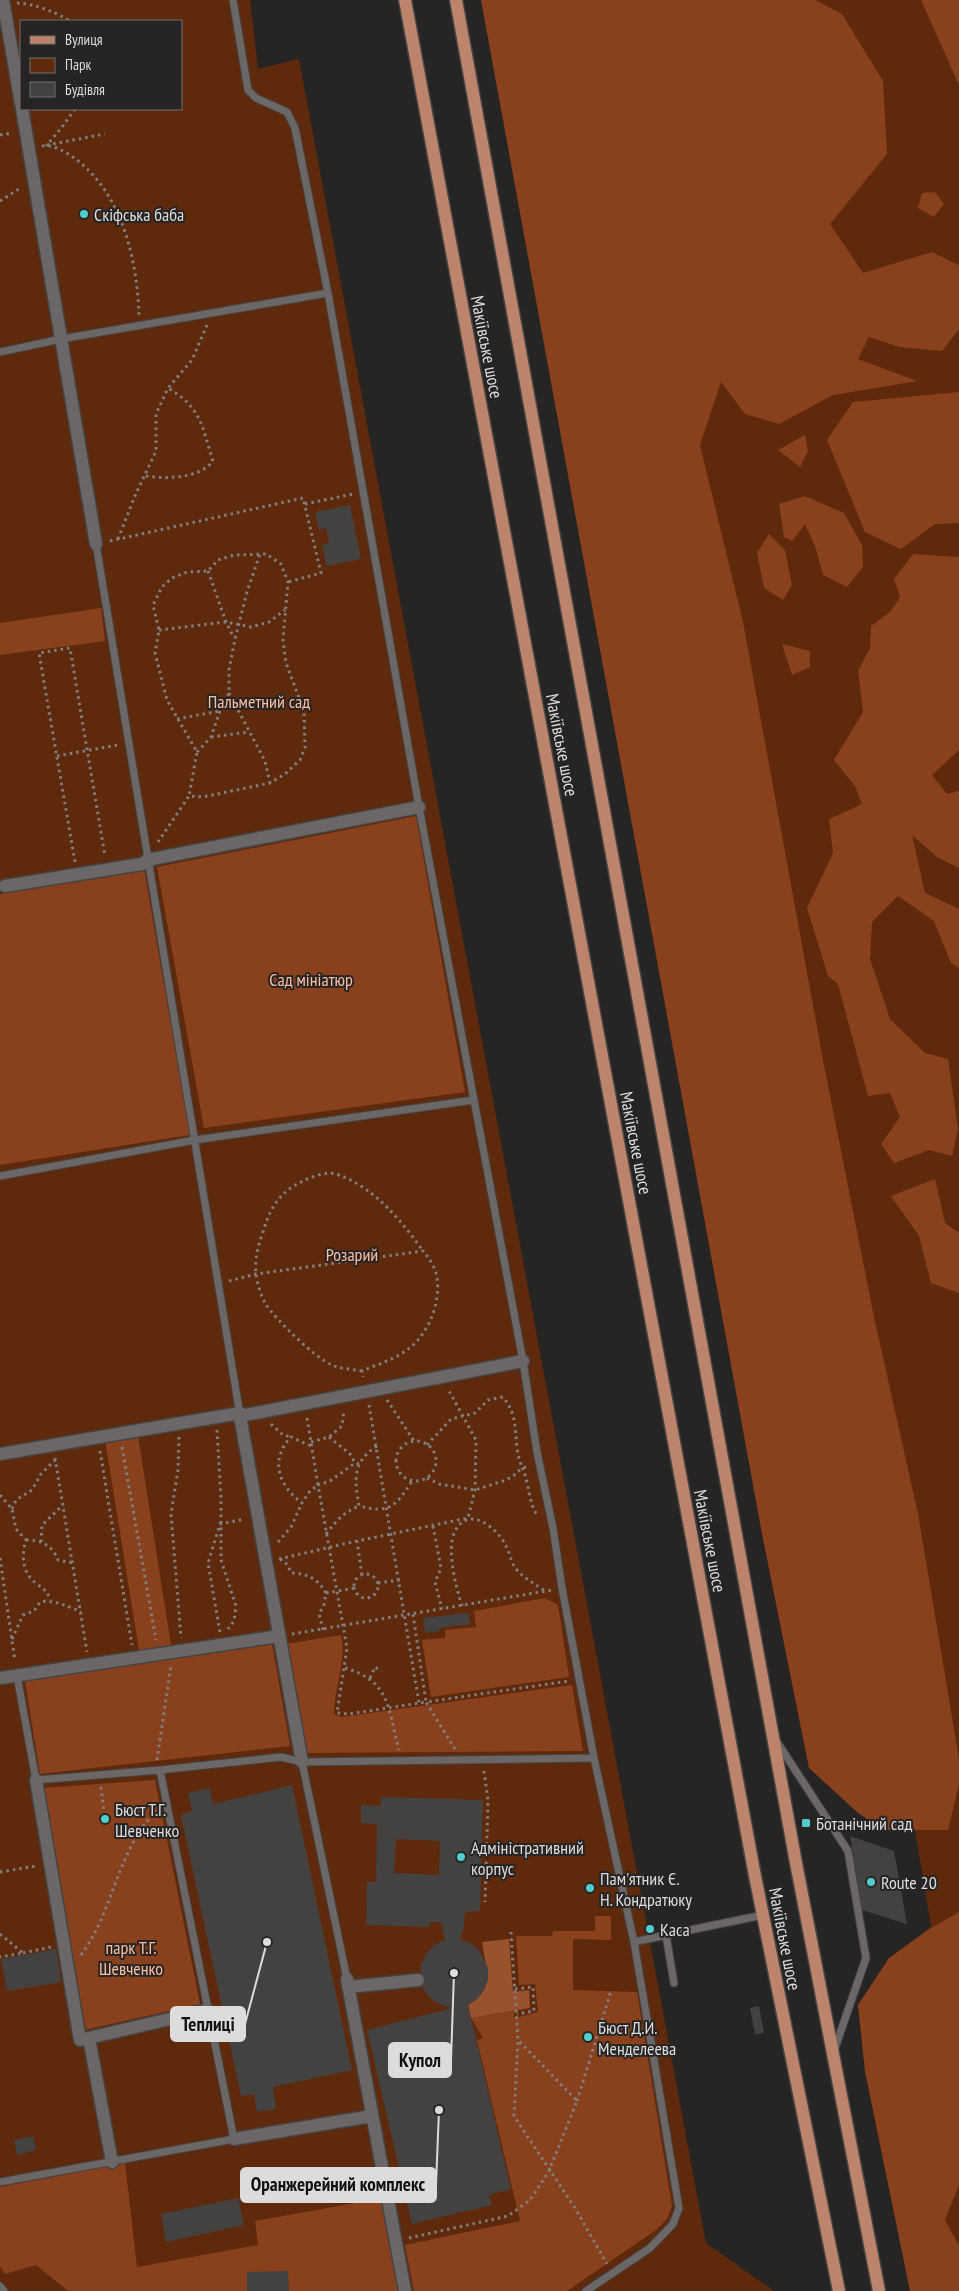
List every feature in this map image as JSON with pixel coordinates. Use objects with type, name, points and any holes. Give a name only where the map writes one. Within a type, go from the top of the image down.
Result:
[{"type":"main road","name":"Макіївське шосе","points":[[405,0],[763,1915],[839,2291]]},
{"type":"main road","name":"Макіївське шосе","points":[[456,0],[773,1736],[879,2291]]},
{"type":"street","points":[[4,3],[20,98]]},
{"type":"street","points":[[22,110],[96,544]]},
{"type":"street","points":[[5,886],[107,870],[419,807]]},
{"type":"street","points":[[0,1454],[177,1423],[262,1412],[524,1361]]},
{"type":"street","points":[[240,1414],[257,1516],[270,1561],[279,1636],[302,1762]]},
{"type":"street","points":[[0,1678],[221,1643],[279,1636]]},
{"type":"street","points":[[36,1780],[80,2040],[208,2010]]},
{"type":"street","points":[[405,2291],[348,1983],[418,1980]]},
{"type":"street","points":[[89,2038],[112,2162]]},
{"type":"street","points":[[234,2139],[372,2116]]},
{"type":"lane","points":[[233,0],[248,90],[256,98],[287,112],[296,128],[328,293],[419,807],[524,1361],[540,1469],[553,1528],[562,1588],[594,1758],[634,1942],[679,2208],[673,2224],[650,2248],[586,2291]]},
{"type":"lane","points":[[0,352],[61,339],[328,293]]},
{"type":"lane","points":[[96,544],[240,1414]]},
{"type":"lane","points":[[0,1176],[195,1140],[474,1100]]},
{"type":"lane","points":[[18,1676],[36,1780],[157,1771],[281,1756],[302,1762],[401,1759],[594,1758]]},
{"type":"lane","points":[[773,1736],[848,1850],[866,1958],[833,2053]]},
{"type":"lane","points":[[302,1762],[348,1983]]},
{"type":"lane","points":[[0,2182],[234,2139],[166,1802],[157,1771]]},
{"type":"lane","points":[[634,1942],[763,1915]]},
{"type":"lane","points":[[666,1935],[674,1983]]},
{"type":"lane","points":[[0,2286],[4,2291]]},
{"type":"path","points":[[4,3],[21,3],[38,7],[68,20]]},
{"type":"path","points":[[46,145],[74,110]]},
{"type":"path","points":[[29,149],[105,134]]},
{"type":"path","points":[[46,145],[60,149],[79,162],[97,179],[112,201],[122,223],[136,277],[139,325]]},
{"type":"path","points":[[0,201],[19,187],[35,185]]},
{"type":"path","points":[[118,539],[134,498],[156,452],[156,414],[168,388],[192,360],[204,336],[211,313]]},
{"type":"path","points":[[146,476],[176,477],[208,467],[213,461],[202,422],[183,397],[168,388]]},
{"type":"path","points":[[304,504],[362,492]]},
{"type":"path","points":[[96,544],[303,498],[321,573],[288,582]]},
{"type":"path","points":[[260,554],[234,639],[229,670],[229,694],[264,761],[270,783]]},
{"type":"path","points":[[189,796],[203,798],[270,783],[285,774],[300,760],[304,748],[304,711],[286,663],[283,640],[288,582],[281,564],[266,554],[234,555],[218,560],[208,571],[187,572],[172,578],[162,587],[153,605],[159,630],[155,653],[167,700],[198,752]]},
{"type":"path","points":[[208,571],[234,639]]},
{"type":"path","points":[[159,630],[226,622],[250,627],[269,622],[285,610]]},
{"type":"path","points":[[77,875],[39,653],[70,648],[107,870]]},
{"type":"path","points":[[147,861],[189,796],[198,752],[211,737],[220,711],[229,694]]},
{"type":"path","points":[[177,719],[220,711]]},
{"type":"path","points":[[211,737],[249,732]]},
{"type":"path","points":[[57,756],[128,744]]},
{"type":"path","points":[[334,1173],[364,1188],[383,1204],[404,1224],[423,1250],[431,1260],[437,1277],[437,1304],[424,1332],[405,1352],[362,1371],[332,1365],[278,1319],[264,1302],[256,1274],[258,1248],[274,1204],[292,1187],[310,1178],[334,1173]]},
{"type":"path","points":[[219,1283],[256,1274],[423,1250]]},
{"type":"path","points":[[362,1371],[377,1446],[419,1703]]},
{"type":"path","points":[[439,1377],[456,1402],[461,1415],[476,1440],[475,1490],[468,1518],[458,1524],[452,1537],[456,1586],[462,1606]]},
{"type":"path","points":[[380,1389],[414,1442]]},
{"type":"path","points":[[427,1445],[451,1419],[474,1413],[488,1400],[504,1396],[515,1416],[516,1446],[529,1484],[532,1510],[553,1528]]},
{"type":"path","points":[[262,1412],[273,1427],[283,1435],[311,1444],[328,1437],[342,1426],[345,1412],[336,1397]]},
{"type":"path","points":[[304,1403],[347,1648],[337,1713],[349,1714],[579,1679]]},
{"type":"path","points":[[217,1417],[216,1445],[221,1498],[221,1560],[236,1606],[234,1621],[221,1643]]},
{"type":"path","points":[[157,1771],[178,1651],[171,1514],[178,1470],[180,1441],[177,1423]]},
{"type":"path","points":[[120,1434],[158,1654]]},
{"type":"path","points":[[98,1437],[134,1658]]},
{"type":"path","points":[[291,1437],[281,1451],[280,1469],[283,1484],[302,1503]]},
{"type":"path","points":[[328,1437],[350,1454],[357,1464],[355,1476],[359,1506]]},
{"type":"path","points":[[427,1478],[436,1464],[433,1451],[427,1445],[414,1442],[404,1445],[396,1462],[400,1474],[412,1481],[427,1478],[439,1484],[475,1490],[506,1480],[516,1474],[522,1467]]},
{"type":"path","points":[[53,1446],[89,1665]]},
{"type":"path","points":[[270,1561],[280,1539],[291,1527],[310,1491],[318,1484],[330,1481],[357,1464],[377,1446]]},
{"type":"path","points":[[12,1509],[16,1500],[32,1490],[41,1474],[55,1460]]},
{"type":"path","points":[[522,1467],[540,1469]]},
{"type":"path","points":[[326,1534],[348,1510],[359,1506],[386,1510],[398,1502],[412,1481]]},
{"type":"path","points":[[0,1495],[12,1509],[16,1529],[26,1540],[41,1542],[49,1546],[58,1560],[72,1563]]},
{"type":"path","points":[[41,1542],[42,1525],[63,1505]]},
{"type":"path","points":[[220,1524],[257,1516]]},
{"type":"path","points":[[270,1561],[329,1546],[475,1518],[491,1528],[506,1545],[515,1568],[545,1591]]},
{"type":"path","points":[[220,1524],[208,1563],[221,1643]]},
{"type":"path","points":[[433,1526],[441,1568],[435,1582],[442,1609]]},
{"type":"path","points":[[26,1540],[22,1556],[26,1570],[35,1583],[44,1588],[50,1600]]},
{"type":"path","points":[[357,1541],[362,1574]]},
{"type":"path","points":[[0,1558],[18,1676]]},
{"type":"path","points":[[280,1558],[288,1565],[291,1573],[303,1573],[321,1584],[326,1593],[324,1605],[319,1614],[323,1630]]},
{"type":"path","points":[[362,1574],[374,1576],[378,1583],[375,1594],[369,1597],[359,1595],[354,1588],[356,1580],[362,1574]]},
{"type":"path","points":[[378,1583],[400,1580]]},
{"type":"path","points":[[326,1593],[354,1588]]},
{"type":"path","points":[[279,1636],[343,1627],[562,1588]]},
{"type":"path","points":[[12,1640],[23,1615],[34,1611],[40,1602],[50,1600],[81,1611]]},
{"type":"path","points":[[413,1614],[426,1702],[461,1759]]},
{"type":"path","points":[[371,1665],[379,1670]]},
{"type":"path","points":[[345,1668],[370,1678],[384,1694],[401,1759]]},
{"type":"path","points":[[370,1678],[375,1668]]},
{"type":"path","points":[[483,1760],[488,1800],[485,1902]]},
{"type":"path","points":[[100,1776],[104,1813]]},
{"type":"path","points":[[67,1964],[79,1958],[94,1938],[130,1846],[141,1829],[166,1802]]},
{"type":"path","points":[[0,1872],[50,1864]]},
{"type":"path","points":[[512,1932],[518,2040],[514,2116],[575,2208],[613,2274]]},
{"type":"path","points":[[0,1934],[23,1953]]},
{"type":"path","points":[[0,1957],[64,1944]]},
{"type":"path","points":[[515,1990],[533,1987],[534,2011],[517,2012]]},
{"type":"path","points":[[396,2241],[508,2216],[530,2200],[549,2171],[577,2101],[611,1991]]},
{"type":"path","points":[[518,2040],[577,2101]]},
{"type":"green space","points":[[0,0],[250,0],[258,69],[299,59],[706,2243],[774,2291],[0,2291]]},
{"type":"green space","points":[[481,0],[815,0],[842,14],[883,81],[887,154],[830,224],[863,273],[932,252],[959,265],[959,329],[942,351],[899,347],[869,337],[858,359],[917,381],[833,395],[779,424],[745,414],[721,382],[700,445],[743,622],[823,1060],[874,1317],[918,1514],[959,1759],[959,1784],[948,1830],[883,1830],[857,1812],[809,1768],[762,1534]]},
{"type":"green space","points":[[531,0],[959,0],[959,2291],[910,2291],[865,2071],[858,2005],[889,1958],[931,1927],[914,1824]]},
{"type":"green space","points":[[921,0],[959,0],[959,85]]},
{"type":"green space","points":[[935,192],[944,204],[934,217],[918,208],[922,193]]},
{"type":"green space","points":[[959,392],[959,523],[935,524],[901,549],[865,532],[827,440],[853,402]]},
{"type":"green space","points":[[805,435],[808,451],[800,467],[778,450]]},
{"type":"green space","points":[[805,496],[844,513],[862,545],[863,567],[847,587],[823,575],[816,549],[805,524],[792,541],[784,537],[779,504]]},
{"type":"green space","points":[[769,534],[785,550],[792,585],[783,600],[764,588],[757,553]]},
{"type":"green space","points":[[913,554],[959,557],[959,750],[932,775],[947,794],[959,791],[959,868],[937,857],[912,835],[925,893],[959,909],[959,968],[951,963],[934,921],[898,896],[872,922],[870,959],[890,1019],[925,1053],[948,1059],[958,1129],[952,1156],[929,1150],[894,1163],[881,1144],[900,1117],[890,1093],[868,1096],[838,984],[828,976],[807,908],[833,853],[829,819],[862,804],[855,786],[834,760],[863,712],[858,671],[870,648],[871,626],[891,611],[900,597],[894,579]]},
{"type":"green space","points":[[101,608],[105,641],[0,655],[0,623]]},
{"type":"green space","points":[[782,644],[810,651],[810,667],[792,675]]},
{"type":"green space","name":"Сад мініатюр","points":[[416,816],[465,1092],[204,1128],[157,867]]},
{"type":"green space","points":[[144,868],[190,1135],[0,1165],[0,894]]},
{"type":"green space","points":[[935,1179],[945,1223],[959,1233],[959,1293],[931,1283],[919,1236],[891,1196]]},
{"type":"green space","points":[[138,1436],[171,1645],[139,1650],[105,1440]]},
{"type":"green space","points":[[545,1598],[558,1605],[569,1677],[431,1697],[422,1640],[445,1638],[445,1630],[476,1627],[474,1611]]},
{"type":"green space","points":[[341,1635],[342,1655],[334,1714],[341,1717],[572,1685],[583,1751],[307,1753],[286,1644]]},
{"type":"green space","points":[[272,1644],[290,1746],[40,1774],[25,1681]]},
{"type":"green space","name":"парк Т.Г. Шевченко","points":[[155,1780],[200,2004],[84,2030],[42,1788]]},
{"type":"green space","points":[[959,1912],[959,2185],[945,2220],[959,2246],[959,2291],[910,2291],[865,2071],[858,2005],[889,1958],[931,1928]]},
{"type":"green space","points":[[595,1916],[611,1916],[611,1940],[573,1939],[573,1990],[637,1992],[672,2206],[667,2219],[656,2230],[567,2291],[414,2291],[405,2245],[520,2221],[477,2040],[483,2038],[471,2018],[514,2011],[514,2018],[538,2012],[535,1984],[519,1985],[516,1936],[552,1936],[553,1931],[595,1931]]},
{"type":"green space","points":[[125,2163],[137,2267],[258,2245],[255,2221],[383,2198],[400,2291],[68,2291],[36,2265],[5,2274],[0,2266],[0,2187]]},
{"type":"shaded area","points":[[509,1939],[513,1992],[529,1990],[530,2008],[471,2018],[468,2005],[483,1992],[486,1985],[487,1969],[482,1942]]},
{"type":"building","points":[[350,505],[361,559],[326,566],[322,545],[329,544],[326,528],[319,530],[315,512]]},
{"type":"building","points":[[468,1613],[470,1624],[439,1628],[440,1631],[425,1633],[423,1618]]},
{"type":"building","points":[[292,1785],[352,2070],[273,2087],[276,2109],[257,2112],[254,2094],[241,2096],[181,1815],[192,1811],[188,1793],[210,1788],[213,1804]]},
{"type":"building","points":[[381,1797],[483,1800],[480,1911],[465,1912],[460,1940],[470,1943],[479,1950],[488,1968],[488,1980],[484,1990],[477,1999],[468,2005],[511,2189],[489,2195],[492,2205],[412,2224],[367,2030],[452,2008],[441,2005],[430,1998],[423,1989],[420,1977],[421,1965],[426,1954],[434,1945],[445,1940],[441,1922],[430,1922],[430,1927],[366,1925],[367,1882],[376,1882],[377,1824],[361,1823],[361,1805],[380,1806]],"holes":[[[396,1839],[440,1841],[439,1875],[394,1873]]]},
{"type":"building","points":[[850,1836],[894,1851],[907,1924],[862,1910]]},
{"type":"building","name":"Каса","points":[[654,1924],[656,1932],[646,1934],[644,1926]]},
{"type":"building","points":[[56,1949],[61,1982],[7,1991],[1,1959]]},
{"type":"building","points":[[759,2006],[764,2033],[755,2034],[750,2008]]},
{"type":"building","points":[[33,2136],[36,2150],[17,2155],[14,2140]]},
{"type":"building","points":[[238,2198],[244,2225],[166,2242],[161,2214]]},
{"type":"building","points":[[288,2271],[289,2291],[247,2291],[247,2272]]},
{"type":"place","name":"Скіфська баба","points":[[84,214]]},
{"type":"place","name":"Бюст Т.Г. Шевченко","points":[[105,1819]]},
{"type":"place","name":"Ботанічний сад","points":[[806,1823]]},
{"type":"place","name":"Адміністративний корпус","points":[[461,1857]]},
{"type":"place","name":"Route 20","points":[[871,1882]]},
{"type":"place","name":"Пам'ятник Є. Н. Кондратюку","points":[[590,1888]]},
{"type":"place","name":"Каса","points":[[650,1929]]},
{"type":"place","name":"Теплиці","points":[[267,1942]]},
{"type":"place","name":"Купол","points":[[454,1973]]},
{"type":"place","name":"Бюст Д.И. Менделеева","points":[[588,2037]]},
{"type":"place","name":"Оранжерейний комплекс","points":[[439,2110]]},
{"type":"park label","name":"Пальметний сад","points":[[259,701]]},
{"type":"park label","name":"Розарий","points":[[352,1254]]}]
